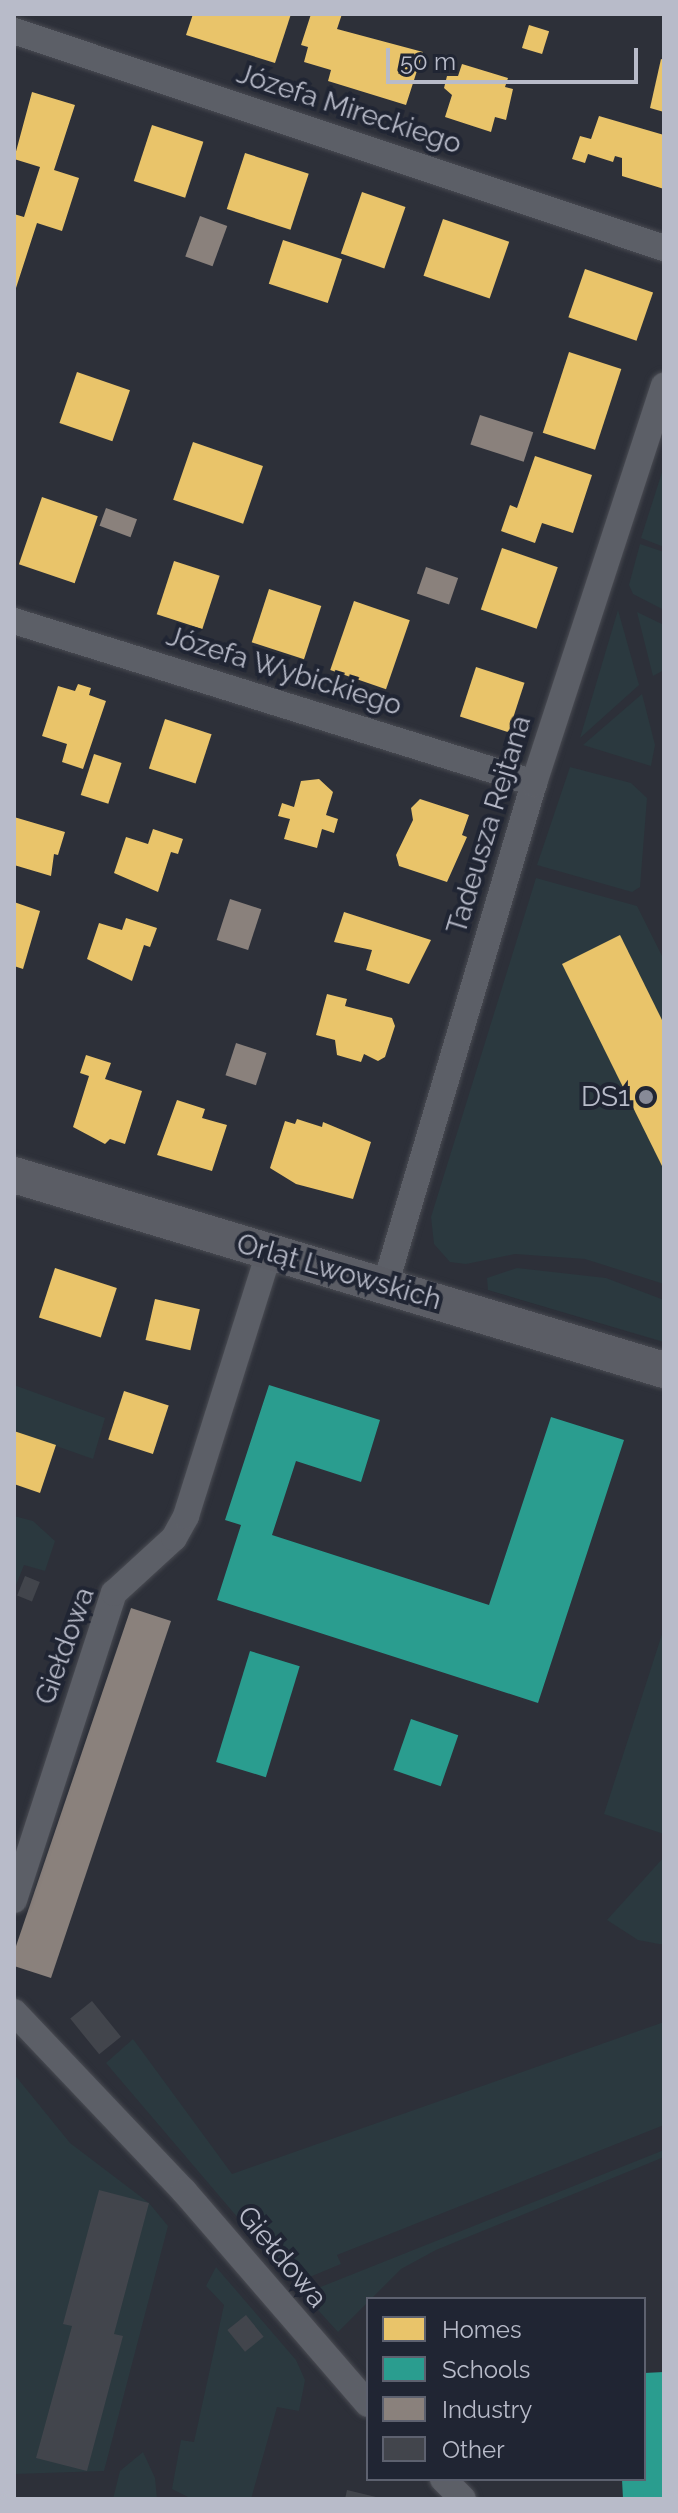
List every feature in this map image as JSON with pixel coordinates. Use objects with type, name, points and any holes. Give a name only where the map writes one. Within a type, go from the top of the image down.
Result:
[{"type":"main road","name":"Orląt Lwowskich","points":[[14,1175],[664,1370]]},
{"type":"street","name":"Józefa Mireckiego","points":[[14,31],[664,248]]},
{"type":"street","name":"Tadeusza Rejtana","points":[[385,1286],[534,783],[664,386]]},
{"type":"street","name":"Józefa Wybickiego","points":[[14,621],[534,783]]},
{"type":"street","name":"Giełdowa","points":[[14,1900],[114,1593],[174,1538],[186,1516],[269,1252]]},
{"type":"street","name":"Giełdowa","points":[[14,2012],[184,2191],[366,2402]]},
{"type":"street","points":[[445,2481],[463,2499]]},
{"type":"shaded area","points":[[664,466],[664,547],[641,538]]},
{"type":"shaded area","points":[[640,544],[664,552],[664,610],[633,594],[629,585]]},
{"type":"shaded area","points":[[618,610],[639,685],[580,738]]},
{"type":"shaded area","points":[[637,612],[664,625],[664,670],[653,676]]},
{"type":"shaded area","points":[[642,694],[655,745],[651,766],[583,745]]},
{"type":"shaded area","points":[[570,767],[631,783],[647,798],[640,887],[632,892],[537,865]]},
{"type":"shaded area","points":[[536,878],[637,906],[664,960],[664,1284],[585,1259],[515,1254],[466,1264],[450,1262],[434,1244],[431,1217]]},
{"type":"shaded area","points":[[517,1268],[606,1278],[664,1300],[664,1342],[488,1290],[487,1278]]},
{"type":"shaded area","points":[[14,1385],[105,1418],[93,1459],[14,1431]]},
{"type":"shaded area","points":[[14,1516],[33,1521],[55,1541],[45,1571],[24,1565],[14,1590]]},
{"type":"shaded area","points":[[664,1628],[664,1834],[604,1814]]},
{"type":"shaded area","points":[[664,1857],[664,1944],[659,1944],[638,1940],[607,1920]]},
{"type":"shaded area","points":[[664,2022],[664,2125],[337,2255],[341,2264],[300,2281],[291,2280],[106,2063],[133,2039],[232,2174]]},
{"type":"shaded area","points":[[14,2074],[70,2143],[149,2203],[168,2226],[104,2471],[14,2474]]},
{"type":"shaded area","points":[[664,2150],[664,2157],[436,2250],[401,2269],[373,2297],[366,2297],[366,2304],[338,2332],[307,2298],[308,2292]]},
{"type":"shaded area","points":[[216,2267],[296,2360],[305,2380],[299,2411],[277,2407],[251,2499],[192,2499],[172,2489],[181,2440],[194,2442],[224,2305],[206,2286]]},
{"type":"shaded area","points":[[143,2452],[155,2478],[157,2499],[113,2499],[120,2471]]},
{"type":"building: Homes","points":[[193,14],[291,14],[275,63],[186,35]]},
{"type":"building: Homes","points":[[311,14],[342,14],[337,29],[423,52],[406,105],[328,81],[331,70],[304,62],[308,47],[301,45]]},
{"type":"building: Homes","points":[[529,25],[549,31],[542,54],[522,48]]},
{"type":"building: Homes","points":[[661,59],[664,60],[664,112],[650,108]]},
{"type":"building: Homes","points":[[462,64],[508,78],[505,87],[513,89],[506,120],[495,117],[491,132],[445,117],[452,95],[444,88],[447,76],[458,76]]},
{"type":"building: Homes","points":[[32,92],[75,105],[54,170],[79,178],[62,231],[37,223],[16,288],[14,214],[24,217],[40,167],[14,159]]},
{"type":"building: Homes","points":[[599,116],[664,135],[664,189],[622,176],[622,158],[615,156],[613,162],[588,154],[585,163],[572,159],[580,136],[591,139]]},
{"type":"building: Homes","points":[[152,125],[203,142],[185,198],[134,181]]},
{"type":"building: Homes","points":[[245,153],[309,174],[290,230],[227,209]]},
{"type":"building: Homes","points":[[362,192],[405,207],[384,268],[341,253]]},
{"type":"building: Homes","points":[[443,219],[509,242],[490,299],[423,276]]},
{"type":"building: Homes","points":[[283,240],[342,259],[328,303],[269,284]]},
{"type":"building: Homes","points":[[585,269],[653,292],[636,341],[568,317]]},
{"type":"building: Homes","points":[[569,352],[621,369],[595,450],[543,433]]},
{"type":"building: Homes","points":[[77,372],[130,390],[112,441],[59,423]]},
{"type":"building: Homes","points":[[193,442],[263,466],[243,524],[173,500]]},
{"type":"building: Homes","points":[[535,456],[592,475],[573,533],[542,523],[535,543],[501,531],[510,505],[517,508]]},
{"type":"building: Homes","points":[[42,497],[98,516],[75,583],[19,564]]},
{"type":"building: Homes","points":[[502,548],[558,567],[537,629],[481,609]]},
{"type":"building: Homes","points":[[174,561],[220,576],[202,629],[157,614]]},
{"type":"building: Homes","points":[[269,589],[321,606],[304,659],[252,642]]},
{"type":"building: Homes","points":[[354,601],[410,620],[386,689],[330,670]]},
{"type":"building: Homes","points":[[476,667],[525,683],[508,732],[460,716]]},
{"type":"building: Homes","points":[[78,684],[91,688],[89,695],[106,701],[83,769],[62,762],[67,744],[42,736],[58,686],[75,691]]},
{"type":"building: Homes","points":[[165,719],[212,734],[196,784],[149,768]]},
{"type":"building: Homes","points":[[94,754],[122,763],[108,804],[81,795]]},
{"type":"building: Homes","points":[[319,779],[333,792],[326,815],[338,819],[334,833],[322,829],[317,848],[284,839],[290,819],[278,816],[282,803],[294,807],[301,781]]},
{"type":"building: Homes","points":[[420,799],[469,815],[462,835],[467,837],[447,882],[399,866],[396,855],[413,820],[411,808]]},
{"type":"building: Homes","points":[[14,817],[65,832],[58,855],[54,854],[51,876],[14,865]]},
{"type":"building: Homes","points":[[153,829],[183,839],[178,854],[171,852],[158,892],[114,873],[126,837],[148,844]]},
{"type":"building: Homes","points":[[14,902],[40,911],[23,969],[14,966]]},
{"type":"building: Homes","points":[[344,912],[431,940],[409,984],[366,970],[372,950],[334,942]]},
{"type":"building: Homes","points":[[126,918],[157,928],[150,947],[144,945],[132,981],[87,959],[99,923],[122,930]]},
{"type":"building: Homes","name":"DS1","points":[[620,935],[664,1024],[664,1170],[562,964]]},
{"type":"building: Homes","points":[[327,994],[347,999],[345,1006],[392,1018],[395,1026],[385,1057],[378,1061],[364,1054],[361,1062],[337,1055],[335,1040],[316,1035]]},
{"type":"building: Homes","points":[[86,1055],[111,1063],[105,1079],[142,1091],[125,1144],[110,1139],[105,1144],[73,1127],[89,1076],[80,1073]]},
{"type":"building: Homes","points":[[177,1100],[205,1109],[202,1118],[227,1125],[212,1171],[157,1155]]},
{"type":"building: Homes","points":[[297,1119],[322,1127],[323,1122],[371,1142],[353,1199],[296,1184],[270,1168],[285,1121],[295,1124]]},
{"type":"building: Homes","points":[[55,1268],[117,1288],[101,1338],[39,1317]]},
{"type":"building: Homes","points":[[155,1299],[200,1309],[190,1350],[146,1340]]},
{"type":"building: Homes","points":[[124,1391],[169,1406],[153,1454],[108,1440]]},
{"type":"building: Homes","points":[[14,1431],[56,1445],[40,1493],[14,1484]]},
{"type":"building: Schools","points":[[269,1385],[380,1420],[361,1482],[296,1461],[272,1535],[489,1605],[551,1417],[624,1440],[538,1703],[217,1600],[241,1525],[225,1520]]},
{"type":"building: Schools","points":[[250,1651],[300,1666],[266,1777],[216,1762]]},
{"type":"building: Schools","points":[[411,1719],[458,1735],[441,1786],[393,1770]]},
{"type":"building: Schools","points":[[664,2372],[664,2499],[623,2499],[622,2481],[646,2481],[646,2373]]},
{"type":"building: Industry","points":[[200,216],[227,226],[213,266],[185,256]]},
{"type":"building: Industry","points":[[480,415],[533,432],[524,462],[470,444]]},
{"type":"building: Industry","points":[[106,508],[137,519],[131,537],[100,526]]},
{"type":"building: Industry","points":[[426,567],[458,578],[449,605],[417,593]]},
{"type":"building: Industry","points":[[230,899],[261,909],[248,950],[217,940]]},
{"type":"building: Industry","points":[[236,1043],[266,1053],[256,1085],[225,1075]]},
{"type":"building: Industry","points":[[131,1608],[171,1621],[51,1978],[14,1966],[14,1952]]},
{"type":"building: Other","points":[[25,1576],[40,1582],[32,1601],[17,1595]]},
{"type":"building: Other","points":[[92,2001],[121,2037],[99,2054],[70,2019]]},
{"type":"building: Other","points":[[99,2190],[149,2203],[114,2334],[123,2336],[87,2471],[36,2458],[72,2326],[63,2324]]},
{"type":"building: Other","points":[[246,2315],[264,2337],[245,2352],[227,2330]]},
{"type":"building: Other","points":[[347,2490],[380,2498],[345,2499]]},
{"type":"place","name":"DS1","points":[[646,1097]]}]
